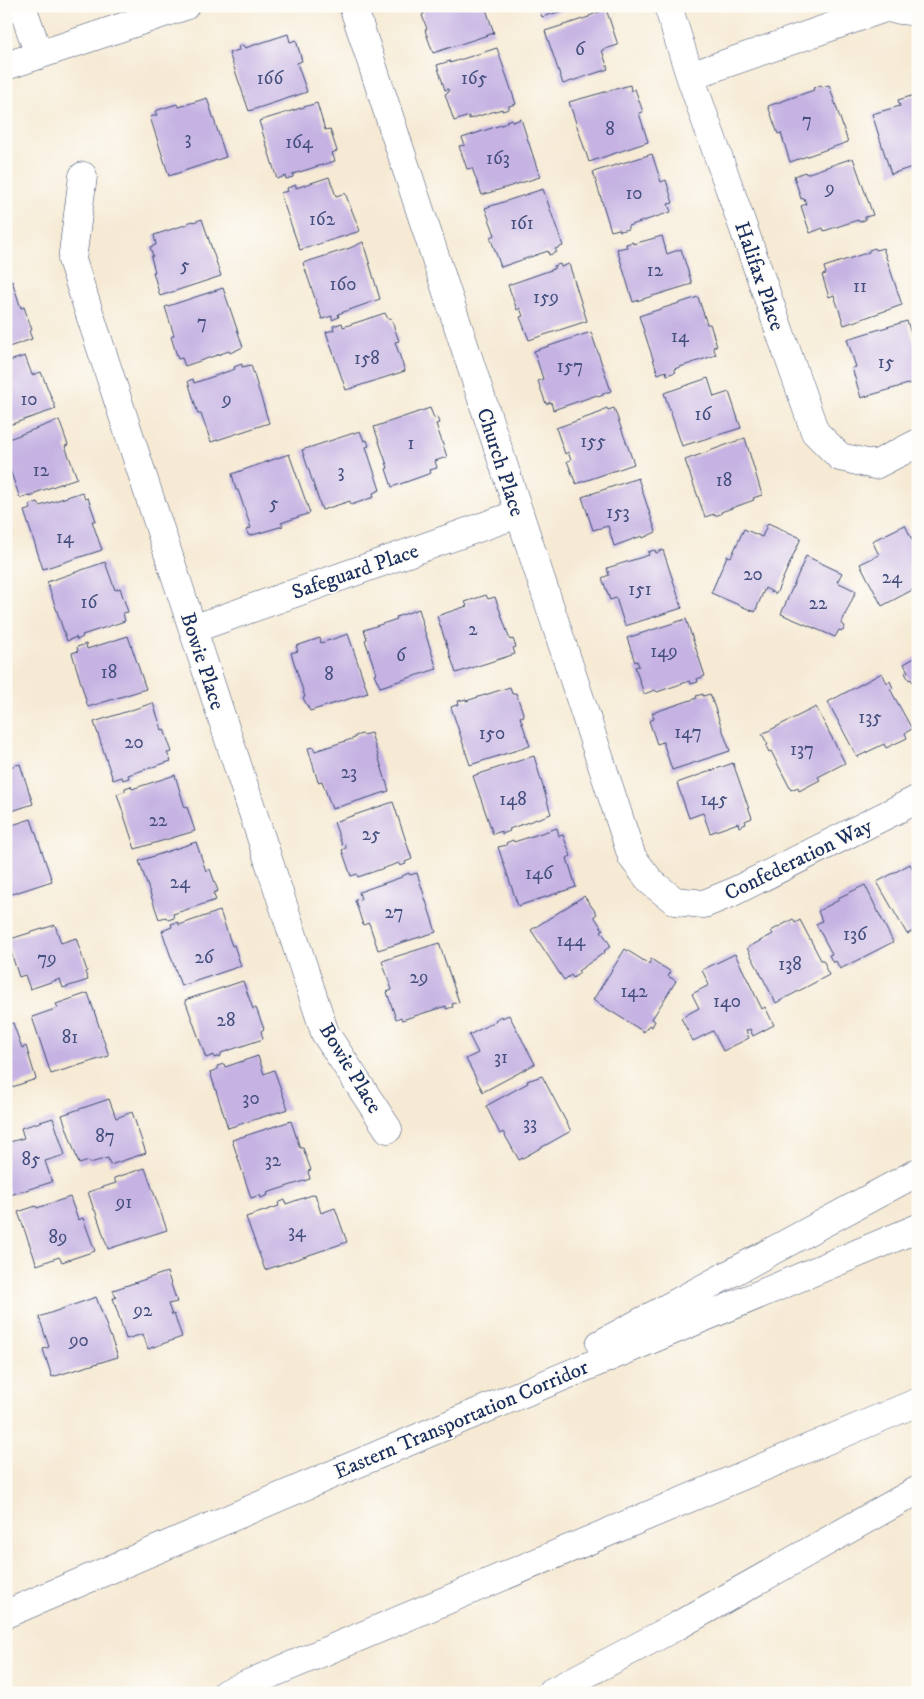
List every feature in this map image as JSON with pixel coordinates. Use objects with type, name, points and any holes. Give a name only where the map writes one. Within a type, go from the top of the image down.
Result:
[{"type":"main road","points":[[22,6],[39,55]]},
{"type":"main road","points":[[6,66],[185,6]]},
{"type":"main road","name":"Church Place","points":[[353,6],[632,857],[651,882],[675,901]]},
{"type":"main road","name":"Halifax Place","points":[[668,6],[690,76],[815,432],[840,456],[875,465],[918,443]]},
{"type":"main road","points":[[690,76],[885,8],[918,12]]},
{"type":"main road","name":"Bowie Place","points":[[83,176],[72,260],[325,1033],[388,1129]]},
{"type":"main road","name":"Safeguard Place","points":[[192,629],[518,514]]},
{"type":"main road","name":"Confederation Way","points":[[675,901],[704,904],[731,893],[918,800]]},
{"type":"main road","points":[[464,1418],[918,1172]]},
{"type":"main road","name":"Eastern Transportation Corridor","points":[[6,1614],[464,1418],[918,1228]]},
{"type":"main road","points":[[226,1693],[918,1402]]},
{"type":"main road","points":[[550,1693],[676,1626],[918,1490]]},
{"type":"path","points":[[907,1693],[918,1686]]},
{"type":"building","points":[[422,6],[485,6],[494,33],[433,53],[425,30],[427,29],[422,15],[424,14]]},
{"type":"building","points":[[538,6],[575,6],[575,7],[542,17]]},
{"type":"building","points":[[606,9],[618,45],[602,50],[608,69],[563,84],[545,31],[589,17]]},
{"type":"building","points":[[288,34],[290,42],[296,40],[302,61],[297,63],[307,92],[249,111],[229,53],[239,50],[238,47],[243,45],[245,48]]},
{"type":"building","points":[[497,48],[516,104],[502,111],[502,109],[469,119],[469,116],[454,121],[445,94],[449,92],[448,89],[445,90],[437,65],[450,61],[450,63]]},
{"type":"building","points":[[630,85],[631,91],[635,89],[643,112],[639,113],[648,142],[589,162],[569,102]]},
{"type":"building","points":[[821,85],[822,87],[829,85],[848,142],[790,162],[781,133],[778,134],[768,106],[814,90],[813,88]]},
{"type":"building","points":[[918,94],[918,165],[891,174],[872,114],[900,106],[898,100]]},
{"type":"building","points":[[207,98],[226,157],[169,176],[150,117],[157,115],[155,111],[177,104],[179,107]]},
{"type":"building","points":[[317,103],[325,130],[330,129],[337,151],[332,153],[335,161],[293,174],[293,177],[286,179],[285,176],[277,179],[259,121]]},
{"type":"building","points":[[512,119],[513,122],[521,119],[540,177],[482,195],[472,168],[467,169],[459,146],[465,145],[462,138],[507,123],[506,121]]},
{"type":"building","points":[[652,154],[661,182],[666,180],[673,203],[668,204],[671,212],[628,226],[628,229],[611,231],[593,172]]},
{"type":"building","points":[[853,158],[873,215],[865,217],[865,220],[859,222],[858,220],[824,231],[823,228],[810,233],[801,206],[806,204],[804,198],[801,199],[794,176],[805,172],[806,174]]},
{"type":"building","points":[[329,177],[336,196],[345,193],[360,231],[300,250],[280,193],[288,191],[287,188],[296,185],[296,188]]},
{"type":"building","points":[[543,189],[563,246],[555,249],[557,252],[549,255],[548,251],[501,267],[490,237],[495,235],[485,208]]},
{"type":"building","points":[[202,219],[221,276],[160,296],[153,272],[155,272],[150,247],[156,245],[154,235]]},
{"type":"building","points":[[662,236],[667,254],[681,249],[692,284],[633,302],[617,249],[627,247],[626,244],[633,242],[633,244]]},
{"type":"building","points":[[363,242],[380,299],[338,314],[339,317],[332,320],[332,316],[322,319],[303,263]]},
{"type":"building","points":[[875,248],[876,250],[883,248],[902,305],[844,325],[834,295],[829,297],[822,275],[826,274],[824,267],[869,252],[869,250]]},
{"type":"building","points":[[560,264],[561,267],[569,264],[587,321],[529,340],[520,317],[523,316],[520,308],[517,310],[508,285],[554,269],[554,266]]},
{"type":"building","points":[[12,281],[21,308],[24,307],[32,330],[29,331],[32,339],[6,348],[6,283]]},
{"type":"building","points":[[223,288],[243,347],[230,353],[229,351],[185,366],[182,358],[178,359],[171,337],[174,335],[165,307]]},
{"type":"building","points":[[698,297],[717,346],[713,347],[716,355],[674,369],[676,372],[667,375],[666,371],[658,374],[639,316]]},
{"type":"building","points":[[385,313],[388,319],[391,318],[399,341],[395,342],[405,371],[346,390],[326,332],[334,330],[333,326],[342,323],[343,327]]},
{"type":"building","points":[[907,321],[918,355],[918,381],[861,398],[852,368],[856,367],[847,339]]},
{"type":"building","points":[[591,332],[611,391],[598,397],[597,395],[553,410],[551,402],[546,404],[538,381],[543,379],[534,351]]},
{"type":"building","points":[[25,356],[32,375],[41,372],[56,409],[6,426],[6,362]]},
{"type":"building","points":[[242,364],[242,367],[251,365],[269,423],[211,442],[201,414],[198,414],[188,381],[193,379],[194,383],[235,369],[234,367]]},
{"type":"building","points":[[708,378],[714,397],[729,392],[741,428],[682,446],[664,393]]},
{"type":"building","points":[[430,408],[434,418],[437,417],[439,423],[436,424],[447,457],[435,461],[437,468],[430,470],[431,473],[392,487],[386,469],[388,468],[374,427]]},
{"type":"building","points":[[607,408],[608,410],[614,408],[634,464],[576,484],[567,461],[571,460],[568,452],[565,454],[556,428],[602,412],[602,410]]},
{"type":"building","points":[[59,420],[68,445],[65,446],[77,478],[35,493],[35,495],[30,497],[29,495],[20,498],[6,459],[6,440]]},
{"type":"building","points":[[360,431],[364,441],[367,440],[369,446],[366,447],[380,490],[373,493],[374,497],[351,505],[350,501],[322,510],[302,450]]},
{"type":"building","points":[[745,438],[762,495],[753,498],[754,500],[721,512],[721,514],[705,517],[685,460]]},
{"type":"building","points":[[289,454],[310,513],[281,523],[283,526],[249,536],[246,530],[251,528],[238,490],[236,490],[232,474]]},
{"type":"building","points":[[638,478],[656,532],[643,538],[642,536],[614,546],[608,526],[593,530],[582,497]]},
{"type":"building","points":[[82,492],[85,499],[88,498],[96,521],[92,521],[102,550],[43,569],[24,511],[31,509],[29,505],[38,502],[40,506]]},
{"type":"building","points":[[768,523],[801,538],[776,594],[765,588],[755,612],[711,593],[727,556],[731,557],[744,529],[762,537]]},
{"type":"building","points":[[905,525],[918,552],[918,587],[882,606],[860,564],[879,555],[872,541]]},
{"type":"building","points":[[655,550],[656,553],[663,550],[682,608],[625,626],[616,598],[610,600],[602,578],[609,575],[607,568],[649,555],[648,552]]},
{"type":"building","points":[[806,556],[842,573],[837,582],[856,591],[841,624],[845,626],[843,631],[839,630],[835,637],[781,614]]},
{"type":"building","points":[[105,562],[115,590],[120,588],[128,612],[123,613],[125,621],[82,635],[83,637],[77,640],[76,637],[67,641],[47,582]]},
{"type":"building","points":[[486,595],[488,599],[495,597],[510,640],[513,639],[516,647],[513,648],[515,654],[456,673],[437,616],[467,606],[465,602]]},
{"type":"building","points":[[419,609],[437,669],[380,687],[374,674],[376,673],[365,640],[367,639],[364,630]]},
{"type":"building","points":[[686,619],[705,676],[697,679],[698,682],[691,684],[690,681],[657,692],[655,690],[644,694],[635,667],[639,666],[637,661],[635,662],[627,638]]},
{"type":"building","points":[[348,634],[368,693],[310,711],[303,698],[305,697],[291,653],[298,651],[296,646],[320,638],[321,643]]},
{"type":"building","points":[[128,636],[146,689],[88,707],[72,653],[78,651],[77,647],[86,644],[87,649]]},
{"type":"building","points":[[918,656],[918,691],[905,673],[908,672],[904,664]]},
{"type":"building","points":[[882,673],[887,683],[890,681],[893,688],[890,689],[912,729],[905,733],[907,738],[886,748],[884,744],[857,757],[828,702]]},
{"type":"building","points":[[510,687],[512,694],[516,693],[524,716],[520,717],[530,746],[470,765],[451,707],[459,704],[458,701],[466,699],[466,701]]},
{"type":"building","points":[[703,694],[703,696],[710,694],[730,751],[672,770],[663,742],[657,744],[649,721],[654,719],[652,713],[697,698],[696,696]]},
{"type":"building","points":[[153,703],[172,752],[167,753],[171,761],[128,775],[129,778],[123,780],[122,777],[113,780],[94,722]]},
{"type":"building","points":[[816,707],[845,763],[818,777],[820,780],[799,791],[798,787],[791,790],[771,751],[769,752],[766,746],[768,745],[762,734]]},
{"type":"building","points":[[371,733],[389,791],[332,809],[322,781],[318,782],[308,748],[313,747],[315,751],[355,738],[355,736]]},
{"type":"building","points":[[534,756],[551,814],[509,829],[510,831],[502,834],[502,831],[493,834],[473,776]]},
{"type":"building","points":[[733,763],[752,818],[745,821],[746,824],[739,827],[738,823],[710,833],[703,813],[689,818],[677,783]]},
{"type":"building","points":[[20,764],[33,804],[6,813],[6,768]]},
{"type":"building","points":[[175,775],[185,808],[187,807],[195,831],[135,849],[117,794],[131,786],[132,789]]},
{"type":"building","points":[[393,802],[412,859],[400,866],[399,863],[358,877],[357,874],[351,876],[342,850],[346,848],[345,844],[342,845],[334,822]]},
{"type":"building","points":[[31,819],[52,881],[6,896],[6,827]]},
{"type":"building","points":[[557,828],[559,836],[563,835],[571,856],[567,858],[576,887],[518,906],[498,847],[507,845],[506,843],[513,840],[514,842]]},
{"type":"building","points":[[196,842],[206,871],[210,869],[218,891],[213,893],[216,900],[173,914],[174,918],[168,920],[166,917],[159,919],[139,861]]},
{"type":"building","points":[[910,864],[918,877],[918,929],[907,934],[877,882]]},
{"type":"building","points":[[409,873],[410,875],[417,873],[436,932],[378,950],[369,923],[363,925],[355,900],[361,899],[359,892]]},
{"type":"building","points":[[865,885],[893,942],[840,969],[836,961],[833,963],[829,955],[832,954],[816,924],[822,921],[818,911],[839,900],[838,898]]},
{"type":"building","points":[[584,896],[597,914],[594,916],[611,946],[578,971],[580,973],[573,978],[571,975],[564,980],[531,930]]},
{"type":"building","points":[[220,911],[241,966],[181,986],[162,931],[172,927],[171,924],[178,922],[179,925]]},
{"type":"building","points":[[793,919],[795,923],[800,920],[821,960],[823,960],[829,975],[776,1003],[747,948],[773,934],[771,931]]},
{"type":"building","points":[[55,925],[61,943],[76,938],[87,971],[85,972],[88,980],[63,988],[60,979],[30,989],[25,975],[19,977],[7,940]]},
{"type":"building","points":[[439,943],[459,1002],[452,1004],[453,1007],[446,1009],[446,1006],[402,1020],[401,1017],[396,1019],[387,992],[392,990],[382,961]]},
{"type":"building","points":[[625,949],[649,964],[651,959],[671,972],[668,976],[676,981],[652,1019],[655,1021],[652,1027],[649,1025],[644,1032],[593,1000]]},
{"type":"building","points":[[735,954],[762,1009],[765,1007],[774,1025],[753,1036],[750,1029],[746,1031],[749,1038],[723,1051],[713,1031],[693,1041],[681,1018],[699,1008],[692,994],[709,985],[702,970]]},
{"type":"building","points":[[243,981],[253,1009],[256,1008],[264,1029],[261,1031],[263,1039],[221,1053],[221,1056],[214,1058],[214,1055],[206,1058],[185,1000]]},
{"type":"building","points":[[88,993],[109,1056],[51,1074],[32,1017],[58,1008],[56,1004]]},
{"type":"building","points":[[509,1015],[535,1064],[483,1092],[466,1059],[478,1053],[469,1035],[496,1021],[501,1016],[502,1018]]},
{"type":"building","points":[[13,1023],[22,1048],[26,1046],[36,1079],[12,1087],[10,1080],[6,1081],[6,1025]]},
{"type":"building","points":[[258,1056],[264,1074],[274,1070],[288,1109],[228,1128],[210,1072],[218,1069],[217,1066],[224,1064],[225,1067]]},
{"type":"building","points":[[542,1076],[571,1131],[519,1160],[503,1132],[500,1134],[486,1106],[528,1083],[527,1081]]},
{"type":"building","points":[[109,1099],[116,1118],[132,1112],[146,1153],[110,1165],[108,1158],[79,1164],[62,1115]]},
{"type":"building","points":[[53,1118],[65,1155],[45,1161],[52,1182],[10,1195],[6,1184],[6,1143],[24,1138],[21,1128]]},
{"type":"building","points":[[291,1121],[300,1148],[303,1148],[311,1170],[308,1171],[310,1179],[267,1193],[268,1195],[261,1198],[260,1195],[251,1198],[232,1140]]},
{"type":"building","points":[[145,1168],[167,1230],[108,1249],[88,1192],[116,1183],[114,1178]]},
{"type":"building","points":[[315,1194],[321,1213],[335,1208],[347,1242],[265,1270],[246,1217],[279,1206],[278,1203],[285,1200],[286,1204]]},
{"type":"building","points":[[70,1197],[78,1220],[83,1218],[95,1251],[62,1262],[59,1257],[37,1265],[18,1212]]},
{"type":"building","points":[[167,1272],[177,1302],[168,1304],[172,1315],[174,1314],[182,1337],[148,1349],[143,1334],[126,1339],[113,1298],[116,1298],[113,1290]]},
{"type":"building","points":[[96,1297],[118,1357],[52,1377],[43,1349],[49,1347],[39,1317]]}]
